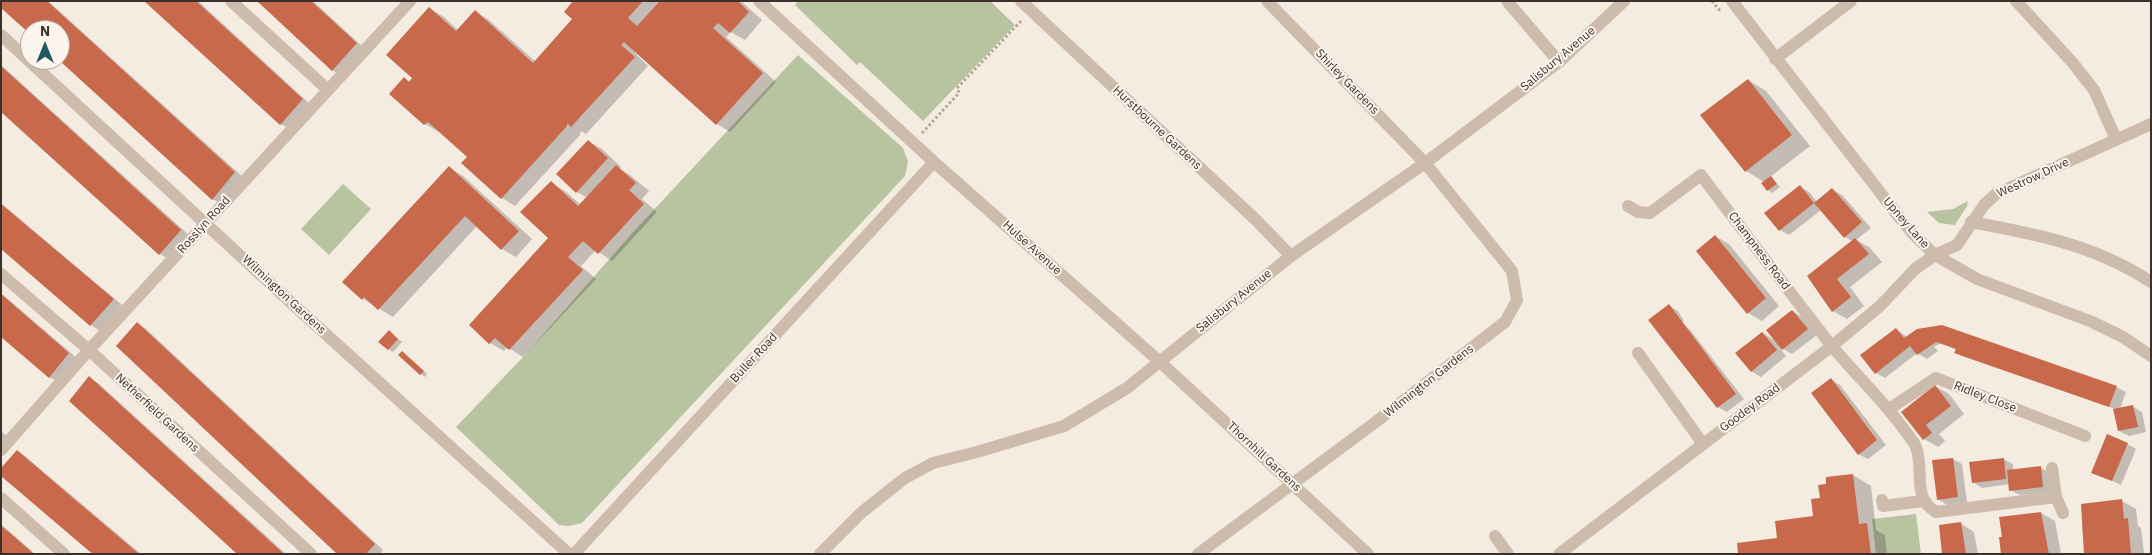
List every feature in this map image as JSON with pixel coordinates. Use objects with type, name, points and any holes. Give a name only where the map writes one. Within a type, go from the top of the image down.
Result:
[{"type":"street","points":[[231,1],[327,89]]},
{"type":"street","name":"Rosslyn Road","points":[[1,450],[89,350],[327,89],[410,1]]},
{"type":"street","name":"Hulse Avenue","points":[[760,1],[934,162],[1159,361]]},
{"type":"street","name":"Hurstbourne Gardens","points":[[1021,1],[1256,220],[1291,256]]},
{"type":"street","name":"Shirley Gardens","points":[[1267,1],[1425,164]]},
{"type":"street","points":[[1507,1],[1559,62]]},
{"type":"street","name":"Salisbury Avenue","points":[[820,554],[862,512],[905,478],[932,463],[986,450],[1064,426],[1127,388],[1291,256],[1425,164],[1559,62],[1624,1]]},
{"type":"street","name":"Upney Lane","points":[[1732,1],[1896,214],[1935,255],[1977,279],[2090,321],[2123,337],[2151,356]]},
{"type":"street","points":[[1775,59],[1851,1]]},
{"type":"street","points":[[2016,1],[2072,62],[2094,90],[2116,139]]},
{"type":"street","name":"Wilmington Gardens","points":[[1,35],[569,554]]},
{"type":"street","name":"Westrow Drive","points":[[1935,255],[1957,245],[1984,205],[1996,194],[2151,124]]},
{"type":"street","name":"Buller Road","points":[[574,554],[934,162]]},
{"type":"street","name":"Wilmington Gardens","points":[[1198,554],[1505,322],[1517,300],[1512,271],[1425,164]]},
{"type":"street","name":"Champness Road","points":[[1628,206],[1638,212],[1650,213],[1701,175],[1832,346]]},
{"type":"street","points":[[1971,222],[2069,243],[2128,267],[2151,282]]},
{"type":"street","name":"Goodey Road","points":[[1559,554],[1832,346],[1880,306],[1915,269],[1935,255]]},
{"type":"street","name":"Netherfield Gardens","points":[[1,274],[89,350],[311,554]]},
{"type":"street","points":[[1832,346],[1889,409],[1916,448],[1923,502]]},
{"type":"street","points":[[1638,353],[1703,444]]},
{"type":"street","name":"Thornhill Gardens","points":[[1159,361],[1368,554]]},
{"type":"street","name":"Ridley Close","points":[[1889,409],[1936,378],[2085,436]]},
{"type":"street","points":[[2052,468],[2056,497],[2063,513]]},
{"type":"street","points":[[1883,503],[1923,502],[1936,512],[2056,497]]},
{"type":"street","points":[[1,498],[64,554]]},
{"type":"street","points":[[1495,536],[1508,554]]},
{"type":"path","points":[[909,139],[959,93],[957,88],[1031,10]]},
{"type":"green space","points":[[798,1],[990,1],[1015,25],[923,121],[860,62],[857,65],[795,5]]},
{"type":"green space","points":[[798,55],[903,148],[908,162],[905,176],[582,523],[569,526],[559,525],[456,427],[525,355],[635,230]]},
{"type":"green space","points":[[343,184],[371,209],[329,255],[301,229]]},
{"type":"green space","points":[[1968,201],[1967,206],[1955,225],[1939,223],[1927,212],[1953,209]]},
{"type":"green space","points":[[1916,514],[1921,554],[1876,554],[1872,519]]},
{"type":"building","points":[[1,1],[47,1],[68,20],[20,20],[20,25],[1,8]]},
{"type":"building","points":[[144,1],[196,1],[303,99],[280,125]]},
{"type":"building","points":[[257,1],[311,1],[357,43],[332,71]]},
{"type":"building","points":[[573,1],[643,1],[628,18],[637,26],[660,1],[738,1],[749,12],[730,33],[718,23],[713,28],[763,73],[716,125],[624,42],[621,45],[635,57],[571,127],[567,123],[567,126],[501,199],[461,163],[467,157],[428,122],[424,125],[389,94],[404,77],[409,82],[412,78],[386,55],[429,7],[456,31],[475,10],[533,63],[572,19],[564,12]]},
{"type":"building","points":[[70,22],[235,172],[212,200],[70,70]]},
{"type":"building","points":[[1,66],[181,230],[159,255],[1,112]]},
{"type":"building","points":[[1748,79],[1792,135],[1745,172],[1700,115]]},
{"type":"building","points":[[588,140],[608,158],[576,193],[556,174]]},
{"type":"building","points":[[616,165],[636,183],[629,190],[644,204],[598,254],[583,241],[568,257],[583,270],[509,350],[495,338],[489,344],[469,325],[548,238],[520,212],[551,181],[578,206]]},
{"type":"building","points":[[449,166],[519,231],[501,250],[465,216],[378,310],[364,297],[362,300],[342,282]]},
{"type":"building","points":[[1771,176],[1777,184],[1767,191],[1761,183]]},
{"type":"building","points":[[1800,185],[1814,203],[1779,231],[1764,213]]},
{"type":"building","points":[[1832,188],[1862,222],[1844,238],[1814,203]]},
{"type":"building","points":[[1,204],[114,299],[90,326],[1,249]]},
{"type":"building","points":[[1715,235],[1766,298],[1747,314],[1696,251]]},
{"type":"building","points":[[1855,238],[1869,254],[1837,279],[1851,297],[1832,312],[1807,276]]},
{"type":"building","points":[[1,294],[69,353],[49,378],[1,337]]},
{"type":"building","points":[[1669,304],[1736,394],[1717,408],[1648,320]]},
{"type":"building","points":[[1792,310],[1808,329],[1782,350],[1766,330]]},
{"type":"building","points":[[137,322],[375,544],[366,554],[337,554],[116,346]]},
{"type":"building","points":[[1942,325],[2117,386],[2109,407],[1954,353],[1956,349],[1936,342],[1917,355],[1910,346],[1875,374],[1860,355],[1896,328],[1904,338],[1917,329]]},
{"type":"building","points":[[389,330],[398,339],[388,350],[378,342]]},
{"type":"building","points":[[1762,332],[1777,350],[1751,372],[1735,353]]},
{"type":"building","points":[[402,351],[424,371],[420,375],[398,355]]},
{"type":"building","points":[[89,376],[284,554],[237,554],[69,401]]},
{"type":"building","points":[[1831,378],[1877,440],[1858,455],[1811,393]]},
{"type":"building","points":[[1935,385],[1951,406],[1926,425],[1932,433],[1923,440],[1901,412]]},
{"type":"building","points":[[2133,405],[2138,427],[2118,431],[2113,409]]},
{"type":"building","points":[[2107,434],[2128,443],[2112,481],[2091,473]]},
{"type":"building","points":[[17,450],[139,554],[93,554],[1,476],[1,468]]},
{"type":"building","points":[[1953,458],[1958,497],[1937,500],[1932,460]]},
{"type":"building","points":[[2004,458],[2006,479],[1972,483],[1969,462]]},
{"type":"building","points":[[2041,466],[2043,487],[2009,491],[2007,470]]},
{"type":"building","points":[[1853,474],[1859,524],[1867,523],[1871,554],[1738,554],[1737,543],[1777,538],[1775,521],[1813,516],[1811,499],[1820,498],[1818,485],[1826,484],[1826,477]]},
{"type":"building","points":[[2122,499],[2124,519],[2128,518],[2131,554],[2084,554],[2081,504]]},
{"type":"building","points":[[2041,512],[2049,554],[2001,554],[1999,537],[2002,537],[1999,517]]},
{"type":"building","points":[[1961,522],[1966,554],[1942,554],[1939,525]]},
{"type":"building","points":[[1,526],[10,533],[34,554],[1,554]]}]
